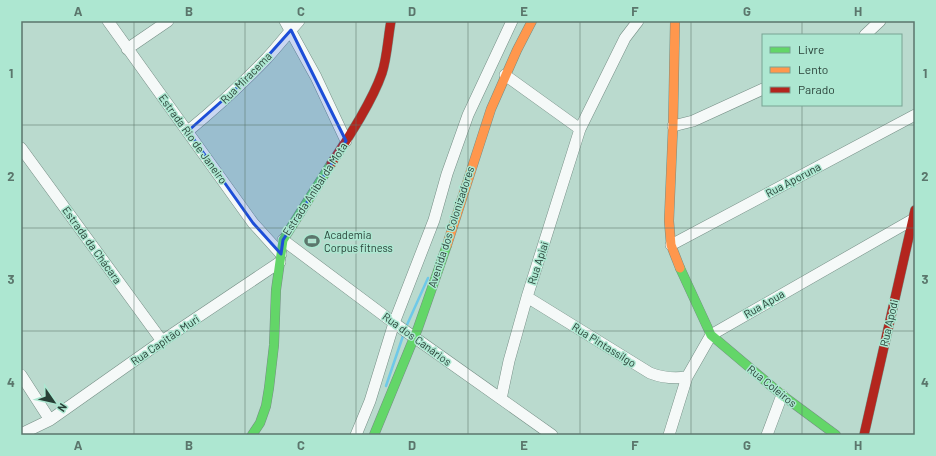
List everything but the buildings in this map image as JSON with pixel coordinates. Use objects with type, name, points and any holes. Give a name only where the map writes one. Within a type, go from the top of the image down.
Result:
[{"type":"street","name":"Estrada Rio de Janeiro","points":[[108,21],[253,223],[280,258]]},
{"type":"street","points":[[127,49],[168,21]]},
{"type":"street","name":"Rua Miracema","points":[[188,131],[218,106],[268,57],[288,25],[299,21]]},
{"type":"street","name":"Estrada Anibal da Mota","points":[[252,435],[262,418],[269,388],[274,345],[276,290],[283,240],[346,141],[370,98],[382,72],[391,21]]},
{"type":"street","name":"Avenida dos Colonizadores","points":[[356,435],[370,401],[434,220],[447,174],[468,115],[512,21]]},
{"type":"street","name":"Avenida dos Colonizadores","points":[[378,433],[411,335],[440,264],[485,124],[505,75],[532,21]]},
{"type":"street","name":"Rua Apiai","points":[[501,399],[509,361],[527,297],[580,129],[625,38],[638,21]]},
{"type":"street","points":[[668,435],[686,377],[710,335],[684,279],[671,245],[669,199],[673,126],[675,21]]},
{"type":"street","points":[[866,34],[880,21]]},
{"type":"street","points":[[288,25],[316,77],[346,141]]},
{"type":"street","points":[[505,75],[580,129]]},
{"type":"street","points":[[673,126],[693,121],[762,89]]},
{"type":"street","name":"Rua Aporuna","points":[[671,245],[915,115]]},
{"type":"street","name":"Estrada da Chácara","points":[[21,148],[162,341]]},
{"type":"street","name":"Rua Apua","points":[[710,335],[914,215]]},
{"type":"street","name":"Rua Apodi","points":[[864,435],[914,215]]},
{"type":"street","name":"Rua dos Canários","points":[[283,240],[411,335],[552,435]]},
{"type":"street","name":"Rua Capitão Muri","points":[[21,434],[50,420],[280,258]]},
{"type":"street","name":"Rua Pintassilgo","points":[[527,297],[650,373],[662,378],[674,379],[686,377]]},
{"type":"street","name":"Rua Coleiros","points":[[710,335],[782,395],[836,435]]},
{"type":"street","points":[[21,375],[50,420]]},
{"type":"street","points":[[767,435],[782,395]]},
{"type":"highlighted area","points":[[291,30],[346,141],[283,240],[281,254],[253,223],[188,131],[249,77]]},
{"type":"waterway","points":[[406,327],[428,278]]},
{"type":"waterway","points":[[386,386],[404,333]]},
{"type":"traffic: fast","points":[[252,435],[260,423],[266,406],[269,388],[274,345],[276,290],[283,240],[331,164]]},
{"type":"traffic: fast","points":[[374,435],[418,328],[447,245]]},
{"type":"traffic: fast","points":[[680,268],[711,335],[782,395],[836,435]]},
{"type":"traffic: slow","points":[[447,245],[491,109],[517,50],[532,21]]},
{"type":"traffic: slow","points":[[675,21],[669,221],[671,245],[680,268]]},
{"type":"traffic: jam","points":[[331,164],[359,120],[378,84],[385,61],[391,21]]},
{"type":"traffic: jam","points":[[864,435],[915,210]]},
{"type":"place","name":"Academia Corpus fitness","points":[[312,241]]}]
